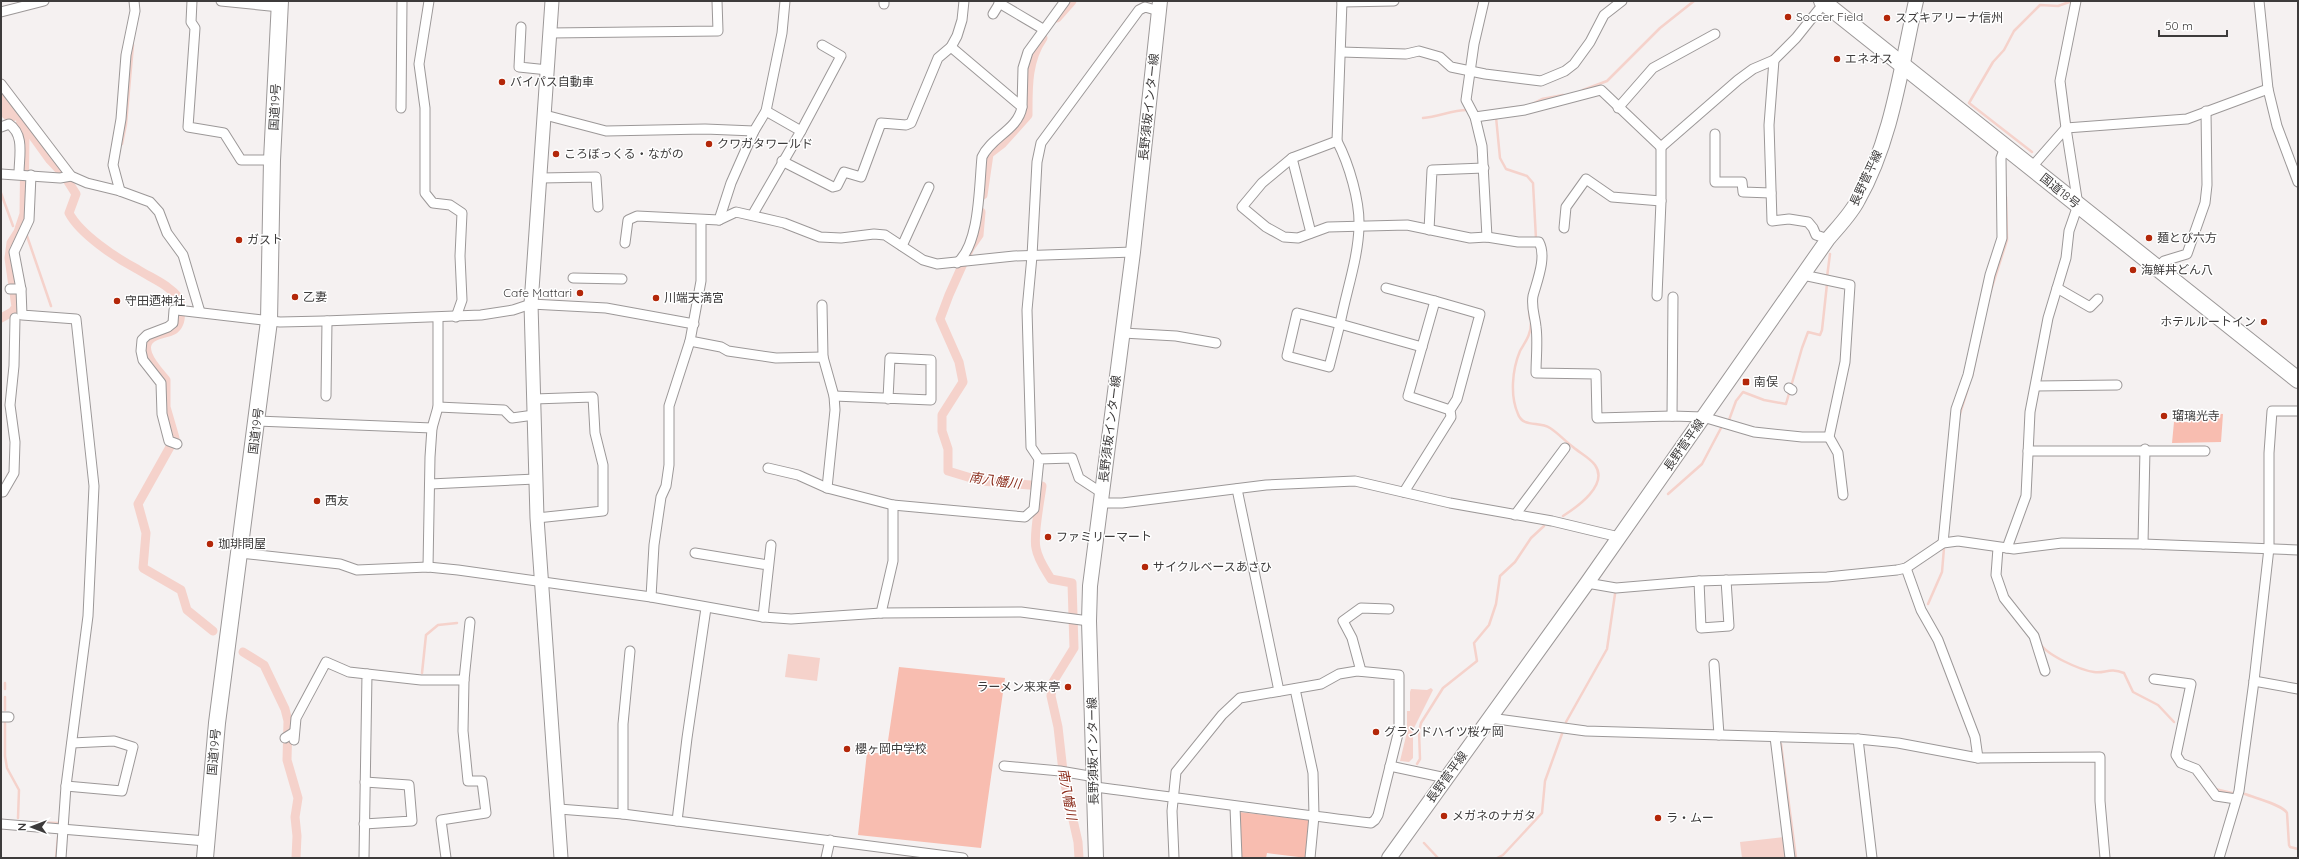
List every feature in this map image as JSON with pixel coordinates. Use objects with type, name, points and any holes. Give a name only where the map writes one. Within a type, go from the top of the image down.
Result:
[{"type":"highway","name":"国道18号","points":[[1823,2],[2298,380]]},
{"type":"highway","name":"国道19号","points":[[205,858],[217,723],[269,321],[272,160],[280,4]]},
{"type":"main road","name":"長野菅平線","points":[[1388,858],[1587,583],[1828,239],[1858,201],[1876,163],[1886,132],[1916,1]]},
{"type":"main road","name":"長野須坂インター線","points":[[1096,858],[1095,782],[1089,621],[1090,586],[1133,252],[1160,6]]},
{"type":"street","points":[[1,12],[44,1]]},
{"type":"street","points":[[120,191],[113,165],[121,120],[126,55],[135,11],[134,1]]},
{"type":"street","points":[[192,1],[191,22],[195,28],[188,127],[224,134],[241,160],[272,160]]},
{"type":"street","points":[[221,1],[280,4]]},
{"type":"street","points":[[401,108],[402,1]]},
{"type":"street","points":[[429,1],[419,64],[425,108],[425,193],[434,203],[450,205],[462,213],[460,256],[462,300],[456,317]]},
{"type":"street","points":[[552,1],[541,178],[531,304],[537,518],[559,808],[561,858]]},
{"type":"street","points":[[550,33],[718,32],[716,1]]},
{"type":"street","points":[[719,220],[734,178],[754,131],[766,112],[782,33],[785,1]]},
{"type":"street","points":[[782,161],[833,187],[837,186],[844,172],[861,178],[882,123],[906,125],[911,123],[938,58],[952,47],[962,20],[964,1]]},
{"type":"street","points":[[962,262],[973,236],[982,157],[986,148],[1016,122],[1022,107],[1023,68],[1028,52],[1043,29],[1065,1]]},
{"type":"street","points":[[1394,1],[1342,2],[1337,141],[1345,157],[1352,184],[1359,226],[1340,324],[1329,367],[1287,356],[1297,313],[1340,324],[1422,347]]},
{"type":"street","points":[[1484,1],[1474,44],[1466,100],[1475,117],[1484,168],[1487,237]]},
{"type":"street","points":[[1341,52],[1406,54],[1419,51],[1440,57],[1451,67],[1541,81],[1565,70],[1574,64],[1590,42],[1599,21],[1607,11],[1622,1]]},
{"type":"street","points":[[2045,670],[2034,636],[2004,598],[1996,575],[2002,548],[2026,496],[2030,412],[2048,318],[2066,258],[2069,231],[2078,205],[2060,81],[2076,1]]},
{"type":"street","points":[[2258,1],[2268,89],[2277,126],[2298,182]]},
{"type":"street","points":[[994,14],[1000,2],[1043,29]]},
{"type":"street","points":[[1660,147],[1738,80],[1753,69],[1774,60],[1796,38],[1823,2]]},
{"type":"street","points":[[768,468],[798,475],[827,488],[893,505],[1025,517],[1034,509],[1039,459],[1031,447],[1027,310],[1032,256],[1037,162],[1040,143],[1139,10],[1145,7],[1160,6]]},
{"type":"street","points":[[521,27],[519,67],[548,70]]},
{"type":"street","points":[[1618,108],[1653,68],[1715,34]]},
{"type":"street","points":[[753,214],[782,161],[801,131],[840,56],[822,45]]},
{"type":"street","points":[[952,47],[1022,107]]},
{"type":"street","points":[[1774,60],[1769,125],[1772,221],[1789,219],[1808,222],[1816,235],[1828,239]]},
{"type":"street","points":[[1,84],[71,176],[87,183],[120,191],[150,202],[159,212],[167,233],[183,255],[200,312]]},
{"type":"street","points":[[2031,168],[2066,128],[2187,120],[2206,111],[2268,89]]},
{"type":"street","points":[[1475,117],[1525,110],[1601,90],[1660,147],[1661,201],[1657,296]]},
{"type":"street","points":[[2158,268],[2164,261],[2187,254],[2200,222],[2207,185],[2206,111]]},
{"type":"street","points":[[766,112],[801,131]]},
{"type":"street","points":[[545,115],[606,131],[705,129],[754,131]]},
{"type":"street","points":[[1,126],[9,124],[15,128],[20,137],[25,174],[29,220],[14,252],[16,289],[22,315],[76,319],[94,486],[88,616],[66,786],[61,858]]},
{"type":"street","points":[[1715,134],[1715,182],[1742,182],[1743,192],[1771,193]]},
{"type":"street","points":[[1337,141],[1292,158],[1272,173],[1242,207],[1266,228],[1284,236],[1298,238],[1311,232],[1328,228],[1406,225],[1470,238],[1487,237],[1518,242],[1539,242],[1541,247],[1540,269],[1533,297],[1533,310],[1536,327],[1536,373],[1596,374],[1597,418],[1672,416],[1703,417],[1754,432],[1829,437]]},
{"type":"street","points":[[1943,543],[1956,409],[1968,375],[1990,275],[2002,238],[2001,158],[2005,147]]},
{"type":"street","points":[[1292,158],[1311,232]]},
{"type":"street","points":[[1429,230],[1432,170],[1484,168]]},
{"type":"street","points":[[1,174],[25,174],[60,178],[71,176]]},
{"type":"street","points":[[541,178],[596,177],[598,207]]},
{"type":"street","points":[[1564,228],[1566,207],[1586,179],[1612,197],[1661,201]]},
{"type":"street","points":[[902,246],[929,187]]},
{"type":"street","points":[[625,243],[628,220],[637,216],[719,220],[736,212],[753,214],[784,222],[819,237],[841,238],[874,234],[885,235],[923,260],[937,264],[1014,256],[1095,252],[1133,252]]},
{"type":"street","points":[[651,597],[654,545],[661,497],[666,486],[669,465],[669,406],[690,341],[701,281],[701,220]]},
{"type":"street","points":[[1803,275],[1850,285],[1845,362],[1829,437],[1838,453],[1843,496]]},
{"type":"street","points":[[573,278],[622,279]]},
{"type":"street","points":[[1386,288],[1480,314],[1457,399],[1450,410],[1451,417],[1404,492]]},
{"type":"street","points":[[2057,288],[2090,307],[2098,299]]},
{"type":"street","points":[[1672,416],[1673,297]]},
{"type":"street","points":[[1435,301],[1408,396],[1450,410]]},
{"type":"street","points":[[173,443],[162,414],[161,383],[143,360],[141,351],[142,340],[173,323],[174,310],[269,321],[327,321],[456,317],[513,310],[531,304],[606,308],[694,324]]},
{"type":"street","points":[[822,305],[823,357],[834,396],[827,488]]},
{"type":"street","points":[[1,492],[3,492],[14,473],[15,442],[10,405],[14,366],[15,318]]},
{"type":"street","points":[[428,567],[432,428],[438,407],[438,318]]},
{"type":"street","points":[[326,396],[327,321]]},
{"type":"street","points":[[1123,333],[1176,336],[1216,343]]},
{"type":"street","points":[[690,341],[722,347],[728,351],[776,358],[823,357]]},
{"type":"street","points":[[834,396],[888,399],[931,400],[931,360],[890,358],[888,399]]},
{"type":"street","points":[[2036,386],[2117,384]]},
{"type":"street","points":[[534,399],[593,397],[595,433],[603,465],[603,511],[537,518]]},
{"type":"street","points":[[438,407],[504,410],[512,418],[534,414]]},
{"type":"street","points":[[2219,858],[2236,799],[2254,681],[2269,548],[2269,453],[2272,411],[2298,411]]},
{"type":"street","points":[[257,421],[432,428]]},
{"type":"street","points":[[1515,515],[1565,448]]},
{"type":"street","points":[[2028,450],[2145,449],[2205,451]]},
{"type":"street","points":[[2143,544],[2145,449]]},
{"type":"street","points":[[1039,459],[1072,458],[1079,478],[1101,498],[1122,503],[1266,485],[1355,481],[1515,515],[1552,521],[1619,537]]},
{"type":"street","points":[[430,484],[536,479]]},
{"type":"street","points":[[1237,489],[1279,691]]},
{"type":"street","points":[[882,613],[893,561],[893,505]]},
{"type":"street","points":[[1587,583],[1616,588],[1699,581],[1827,577],[1906,568],[1943,543],[1958,541],[2002,548],[2062,543],[2143,544],[2298,550]]},
{"type":"street","points":[[763,617],[771,545]]},
{"type":"street","points":[[240,553],[340,564],[357,570],[428,567],[651,597],[763,617],[792,619],[882,613],[1021,612],[1089,621]]},
{"type":"street","points":[[695,553],[768,565]]},
{"type":"street","points":[[1906,568],[1921,610],[1938,640],[1975,737],[1978,758]]},
{"type":"street","points":[[1699,581],[1700,628],[1729,626],[1726,580]]},
{"type":"street","points":[[677,821],[686,738],[706,608]]},
{"type":"street","points":[[1361,671],[1352,638],[1342,620],[1361,608],[1389,609]]},
{"type":"street","points":[[446,858],[441,820],[486,812],[482,781],[468,781],[463,731],[464,680],[470,622]]},
{"type":"street","points":[[622,814],[623,724],[630,652]]},
{"type":"street","points":[[291,736],[296,718],[326,662],[350,672],[421,680],[464,680]]},
{"type":"street","points":[[1714,664],[1719,735]]},
{"type":"street","points":[[1004,766],[1063,771],[1095,782],[1173,797],[1235,807],[1371,823],[1375,820],[1399,730],[1399,676],[1361,671],[1339,674],[1321,684],[1240,698],[1222,716],[1176,772],[1173,797],[1174,858]]},
{"type":"street","points":[[364,858],[368,674]]},
{"type":"street","points":[[2154,679],[2191,684],[2176,755],[2181,763],[2196,769],[2216,796],[2236,799]]},
{"type":"street","points":[[2254,681],[2298,689]]},
{"type":"street","points":[[1295,689],[1313,773],[1314,816],[1310,858]]},
{"type":"street","points":[[1490,718],[1586,731],[1858,739],[1898,743],[1978,758],[2100,757],[2100,801],[2105,858]]},
{"type":"street","points":[[1775,737],[1790,858]]},
{"type":"street","points":[[1858,739],[1872,858]]},
{"type":"street","points":[[66,786],[122,791],[133,747],[114,741],[72,743]]},
{"type":"street","points":[[1390,766],[1446,778]]},
{"type":"street","points":[[364,824],[412,821],[409,785],[365,782]]},
{"type":"street","points":[[1235,807],[1237,858]]},
{"type":"street","points":[[559,808],[622,814],[963,858]]},
{"type":"street","points":[[1,824],[206,841]]},
{"type":"street","points":[[826,858],[830,840]]},
{"type":"shaded area","points":[[2192,412],[2223,414],[2221,442],[2172,443],[2174,422],[2191,422]]},
{"type":"shaded area","points":[[788,654],[820,658],[817,681],[785,677]]},
{"type":"shaded area","points":[[899,667],[1005,678],[981,848],[858,835],[867,752],[886,754]]},
{"type":"shaded area","points":[[1431,688],[1433,690],[1413,730],[1413,758],[1409,762],[1400,761],[1407,732],[1407,711],[1410,711],[1411,689],[1427,690]]},
{"type":"shaded area","points":[[1239,812],[1310,820],[1307,858],[1267,853],[1266,858],[1240,858]]},
{"type":"shaded area","points":[[1784,837],[1786,858],[1742,858],[1740,842]]},
{"type":"waterway","name":"南八幡川","points":[[1057,18],[1072,1]]},
{"type":"waterway","points":[[1583,90],[1607,81],[1660,28],[1694,1]]},
{"type":"waterway","points":[[2032,152],[1969,103],[1993,62],[2004,50],[2014,31],[2040,5],[2058,6],[2072,1]]},
{"type":"waterway","name":"南八幡川","points":[[983,195],[989,154],[1002,144],[1028,115],[1031,65],[1043,38]]},
{"type":"waterway","points":[[122,144],[126,124],[133,45]]},
{"type":"waterway","points":[[1,92],[50,160],[64,175],[76,194],[69,213],[74,221],[99,245],[119,259],[170,289],[180,299],[180,318],[175,329],[158,335],[151,339],[147,344],[149,357],[157,370],[166,380],[166,407],[175,438],[138,504],[146,533],[143,568],[181,590],[187,610],[213,631]]},
{"type":"waterway","points":[[1532,104],[1542,99],[1563,95]]},
{"type":"waterway","points":[[1,106],[11,114]]},
{"type":"waterway","points":[[1505,109],[1517,107]]},
{"type":"waterway","points":[[1423,118],[1467,110]]},
{"type":"waterway","points":[[1496,117],[1500,158],[1506,169],[1527,176],[1533,183],[1536,239]]},
{"type":"waterway","points":[[1,318],[12,312],[16,307],[9,258],[11,243],[18,232],[24,214],[25,134],[19,125]]},
{"type":"waterway","points":[[1,193],[13,226]]},
{"type":"waterway","points":[[1991,290],[2007,240],[2006,197]]},
{"type":"waterway","name":"南八幡川","points":[[981,212],[979,235],[970,248],[940,319],[959,362],[963,382],[942,415],[942,431],[948,449],[948,471],[981,481],[1042,486],[1035,535],[1038,556],[1051,579],[1072,583],[1074,648],[1053,682],[1051,696],[1058,727],[1064,780],[1078,842],[1079,858]]},
{"type":"waterway","points":[[27,236],[51,306]]},
{"type":"waterway","points":[[1827,277],[1830,254]]},
{"type":"waterway","points":[[1729,420],[1736,401],[1743,392],[1764,400],[1786,404],[1808,332],[1820,335],[1822,330],[1827,284]]},
{"type":"waterway","points":[[1529,308],[1530,319]]},
{"type":"waterway","points":[[1531,323],[1529,335],[1520,351],[1515,366],[1513,391],[1515,407],[1518,414],[1520,418],[1527,423],[1546,426],[1553,430],[1590,460],[1595,465],[1598,473],[1598,480],[1590,495],[1563,516]]},
{"type":"waterway","points":[[1972,376],[1976,357]]},
{"type":"waterway","points":[[1960,414],[1968,388]]},
{"type":"waterway","points":[[1668,494],[1702,464],[1721,428]]},
{"type":"waterway","points":[[1417,764],[1420,759],[1419,731],[1421,723],[1443,688],[1477,661],[1474,643],[1489,625],[1496,604],[1500,576],[1515,562],[1531,538],[1544,526]]},
{"type":"waterway","points":[[1928,604],[1942,572],[1944,548]]},
{"type":"waterway","points":[[1566,722],[1607,649],[1615,594]]},
{"type":"waterway","points":[[422,673],[426,635],[438,625],[457,623]]},
{"type":"waterway","points":[[2040,643],[2043,648],[2056,657],[2088,671],[2119,671],[2124,673],[2133,692],[2158,705],[2174,722]]},
{"type":"waterway","points":[[243,652],[264,665],[285,709],[288,721],[287,760],[298,798],[295,817],[297,836],[296,858]]},
{"type":"waterway","points":[[5,683],[5,689]]},
{"type":"waterway","points":[[5,697],[5,710]]},
{"type":"waterway","points":[[5,723],[5,756],[7,768],[19,790],[18,818]]},
{"type":"waterway","points":[[1497,858],[1503,855],[1542,813],[1545,781],[1563,731]]},
{"type":"waterway","points":[[1781,744],[1796,858]]},
{"type":"waterway","points":[[2215,789],[2232,793]]},
{"type":"waterway","points":[[2245,794],[2280,807],[2287,813],[2289,845],[2290,847],[2298,849]]},
{"type":"waterway","points":[[32,822],[58,823]]},
{"type":"waterway","points":[[56,858],[58,837]]},
{"type":"waterway","points":[[1424,843],[1438,858]]},
{"type":"place","name":"Soccer Field","points":[[1788,17]]},
{"type":"place","name":"スズキアリーナ信州","points":[[1887,18]]},
{"type":"place","name":"エネオス","points":[[1837,59]]},
{"type":"place","name":"バイパス自動車","points":[[502,82]]},
{"type":"place","name":"クワガタワールド","points":[[709,144]]},
{"type":"place","name":"ころぼっくる・ながの","points":[[556,154]]},
{"type":"place","name":"麺とび六方","points":[[2149,238]]},
{"type":"place","name":"ガスト","points":[[239,240]]},
{"type":"place","name":"海鮮丼どん八","points":[[2133,270]]},
{"type":"place","name":"Cafe Mattari","points":[[580,293]]},
{"type":"place","name":"乙妻","points":[[295,297]]},
{"type":"place","name":"川端天満宮","points":[[656,298]]},
{"type":"place","name":"守田迺神社","points":[[117,301]]},
{"type":"place","name":"ホテルルートイン","points":[[2264,322]]},
{"type":"place","name":"南俣","points":[[1746,382]]},
{"type":"place","name":"瑠璃光寺","points":[[2164,416]]},
{"type":"place","name":"西友","points":[[317,501]]},
{"type":"place","name":"ファミリーマート","points":[[1048,537]]},
{"type":"place","name":"珈琲問屋","points":[[210,544]]},
{"type":"place","name":"サイクルベースあさひ","points":[[1145,567]]},
{"type":"place","name":"ラーメン来来亭","points":[[1068,687]]},
{"type":"place","name":"グランドハイツ桜ケ岡","points":[[1376,732]]},
{"type":"place","name":"櫻ヶ岡中学校","points":[[847,749]]},
{"type":"place","name":"メガネのナガタ","points":[[1444,816]]},
{"type":"place","name":"ラ・ムー","points":[[1658,818]]}]
